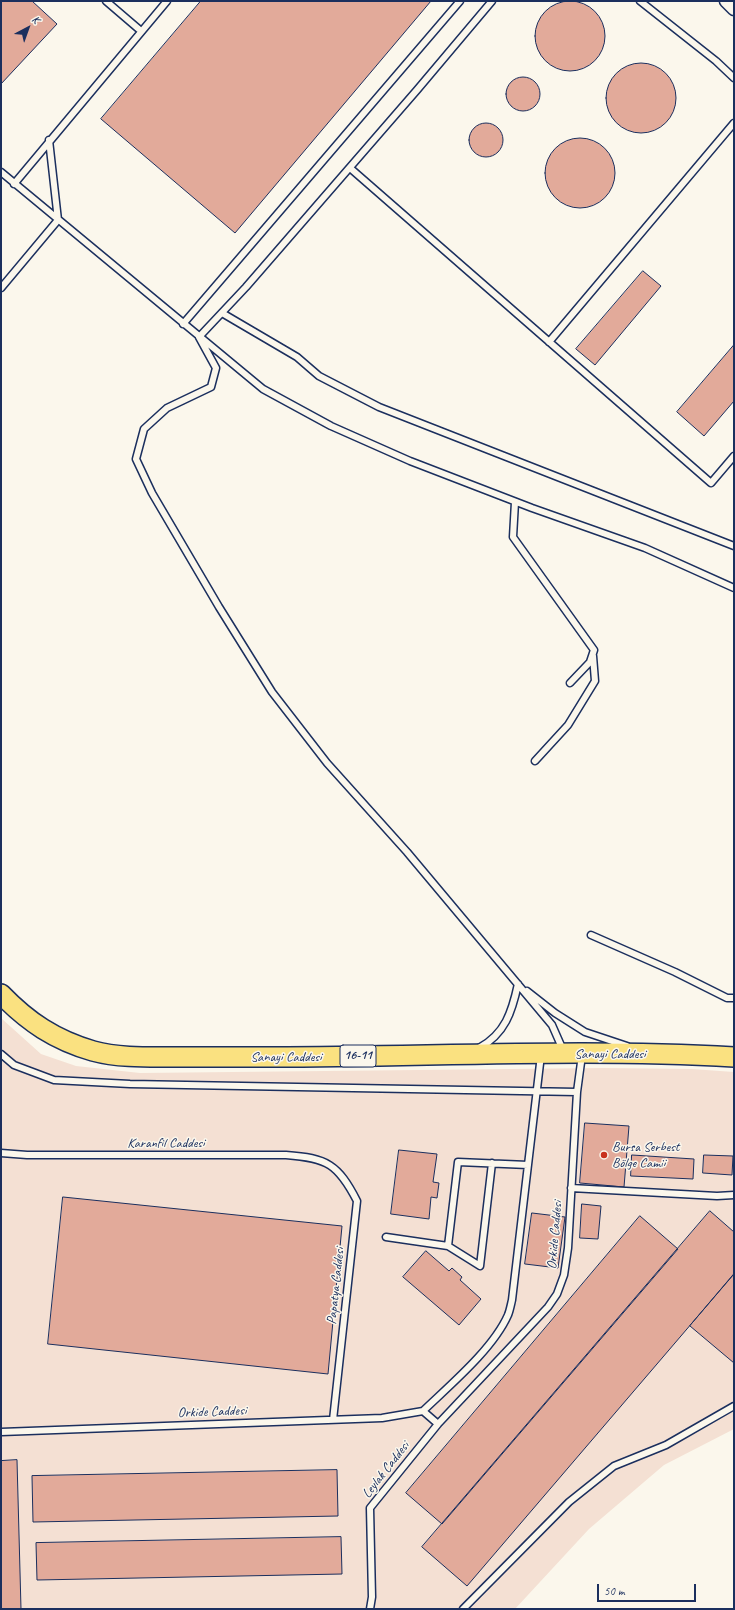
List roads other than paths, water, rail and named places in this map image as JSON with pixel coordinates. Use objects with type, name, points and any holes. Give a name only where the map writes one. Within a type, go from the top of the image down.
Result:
[{"type":"main road","name":"Sanayi Caddesi","points":[[1,994],[36,1025],[59,1038],[95,1051],[134,1056],[342,1057],[573,1053],[734,1057]]},
{"type":"street","points":[[726,1],[734,9]]},
{"type":"lane","points":[[106,1],[141,31]]},
{"type":"lane","points":[[14,184],[49,140],[167,1]]},
{"type":"lane","points":[[183,324],[460,1]]},
{"type":"lane","points":[[198,337],[222,313],[350,168],[492,1]]},
{"type":"lane","points":[[640,1],[716,61],[734,78]]},
{"type":"lane","points":[[549,342],[734,123]]},
{"type":"lane","points":[[1,288],[58,220],[49,140]]},
{"type":"lane","points":[[350,168],[711,483],[734,456]]},
{"type":"lane","points":[[1,172],[198,337],[263,389],[331,426],[410,461],[515,502],[645,548],[734,588]]},
{"type":"lane","points":[[222,313],[297,357],[319,376],[379,407],[734,546]]},
{"type":"lane","points":[[198,337],[216,368],[211,388],[167,408],[144,429],[136,459],[152,492],[219,607],[272,692],[327,763],[407,852],[552,1025],[573,1053]]},
{"type":"lane","points":[[515,502],[513,537],[594,650],[595,682],[568,725],[535,761]]},
{"type":"lane","points":[[570,683],[590,662],[593,653]]},
{"type":"lane","points":[[591,935],[675,972],[727,998],[734,998]]},
{"type":"lane","points":[[518,984],[555,1013],[585,1032],[655,1054]]},
{"type":"lane","points":[[467,1054],[490,1042],[501,1029],[512,1009],[518,984]]},
{"type":"lane","points":[[438,1424],[423,1411],[468,1368],[496,1335],[509,1314],[512,1300],[542,1053]]},
{"type":"lane","name":"Orkide Caddesi","points":[[438,1424],[548,1307],[557,1294],[564,1275],[568,1248],[577,1092],[573,1053]]},
{"type":"lane","points":[[1,1054],[14,1065],[54,1080],[130,1084],[537,1090],[577,1092]]},
{"type":"lane","name":"Karanfil Caddesi","points":[[1,1153],[27,1155],[286,1155],[308,1156],[330,1164]]},
{"type":"lane","points":[[448,1246],[458,1162],[528,1165]]},
{"type":"lane","points":[[386,1237],[448,1246],[480,1266],[492,1163]]},
{"type":"lane","name":"Papatya Caddesi","points":[[330,1164],[347,1181],[357,1201],[333,1420]]},
{"type":"lane","points":[[571,1188],[717,1196],[734,1195]]},
{"type":"lane","points":[[463,1609],[569,1502],[614,1466],[666,1445],[734,1406]]},
{"type":"lane","name":"Orkide Caddesi","points":[[1,1432],[382,1418],[423,1411]]},
{"type":"lane","name":"Leylak Caddesi","points":[[370,1609],[372,1597],[370,1508],[438,1424]]},
{"type":"place","name":"Bursa Serbest Bölge Camii","points":[[604,1155]]}]
